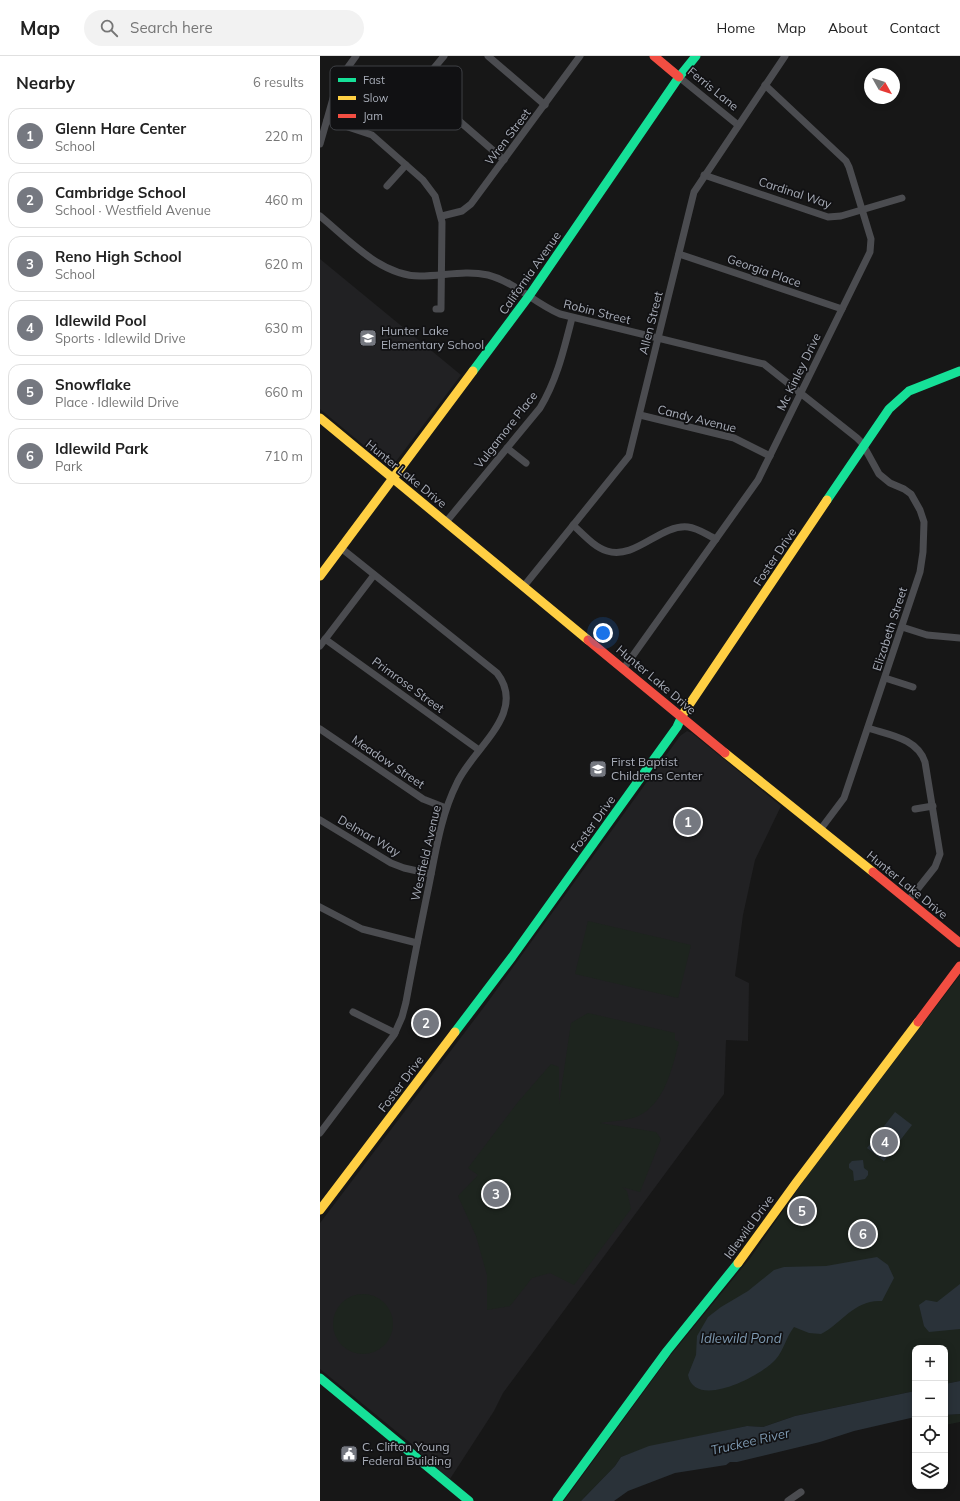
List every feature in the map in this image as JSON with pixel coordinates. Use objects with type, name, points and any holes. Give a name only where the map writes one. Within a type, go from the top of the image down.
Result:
[{"type":"street","points":[[349,66],[356,56]]},
{"type":"street","points":[[436,66],[444,56]]},
{"type":"street","points":[[488,56],[545,105]]},
{"type":"street","name":"Wren Street","points":[[442,216],[456,213],[467,208],[580,56]]},
{"type":"street","name":"Ferris Lane","points":[[654,56],[738,125]]},
{"type":"street","name":"California Avenue","points":[[320,576],[388,487],[392,478],[529,296],[679,77],[696,56]]},
{"type":"street","name":"Allen Street","points":[[524,586],[629,456],[694,192],[785,56]]},
{"type":"street","name":"Mc Kinley Drive","points":[[624,668],[758,480],[870,252],[871,239],[846,161],[765,85]]},
{"type":"street","points":[[320,144],[330,109]]},
{"type":"street","points":[[462,123],[504,160]]},
{"type":"street","points":[[357,130],[372,135],[406,165],[430,188],[439,205],[442,216],[441,309],[436,309]]},
{"type":"street","points":[[387,186],[406,165]]},
{"type":"street","name":"Cardinal Way","points":[[704,175],[828,217],[841,216],[902,198]]},
{"type":"street","name":"Robin Street","points":[[320,216],[378,263],[387,268],[409,275],[465,273],[488,275],[509,284],[549,310],[572,318],[764,364],[801,392],[857,438],[864,446]]},
{"type":"street","name":"Georgia Place","points":[[679,254],[842,310]]},
{"type":"street","name":"Vulgamore Place","points":[[446,522],[507,448],[547,396],[558,371],[572,318]]},
{"type":"street","name":"Foster Drive","points":[[320,1210],[507,964],[682,718],[686,708],[889,409],[900,397],[918,386],[960,371]]},
{"type":"street","name":"Candy Avenue","points":[[640,415],[734,438],[770,456]]},
{"type":"street","name":"Hunter Lake Drive","points":[[320,418],[624,668],[682,718],[960,943]]},
{"type":"street","name":"Elizabeth Street","points":[[820,830],[844,798],[902,627],[922,560],[923,516],[911,494],[901,487],[890,483],[879,474],[864,446]]},
{"type":"street","points":[[507,448],[526,463]]},
{"type":"street","points":[[573,525],[599,547],[612,552],[626,551],[681,527],[694,528],[716,539]]},
{"type":"street","name":"Westfield Avenue","points":[[320,1133],[395,1033],[402,1017],[446,808],[458,781],[499,723],[506,709],[508,694],[502,679],[490,667],[341,548]]},
{"type":"street","points":[[320,646],[374,574]]},
{"type":"street","points":[[902,627],[927,635],[960,638]]},
{"type":"street","name":"Primrose Street","points":[[325,639],[479,750]]},
{"type":"street","points":[[885,678],[913,688]]},
{"type":"street","points":[[868,728],[910,742],[920,750],[925,762],[940,854],[935,867],[908,901]]},
{"type":"street","name":"Meadow Street","points":[[320,729],[418,796],[446,808]]},
{"type":"street","points":[[916,810],[933,806]]},
{"type":"street","name":"Delmar Way","points":[[320,820],[390,863],[404,868],[431,874]]},
{"type":"street","points":[[320,907],[362,929],[417,943]]},
{"type":"street","name":"Idlewild Drive","points":[[557,1501],[667,1351],[744,1257],[799,1178],[960,966]]},
{"type":"street","points":[[353,1012],[395,1033]]},
{"type":"street","points":[[320,1378],[468,1501]]},
{"type":"street","points":[[788,1501],[801,1492]]},
{"type":"shaded area","name":"Hunter Lake Elementary School","points":[[320,259],[461,375],[391,468],[320,409]]},
{"type":"shaded area","points":[[687,731],[692,733],[781,806],[755,860],[743,915],[735,976],[749,983],[748,1041],[726,1040],[724,1094],[503,1393],[494,1411],[450,1479],[422,1456],[419,1450],[320,1369],[320,1223],[487,1003],[680,736]]},
{"type":"shaded area","points":[[588,921],[691,945],[678,998],[575,974]]},
{"type":"shaded area","points":[[960,975],[960,1381],[948,1383],[948,1345],[912,1345],[912,1392],[795,1416],[763,1427],[747,1426],[649,1447],[621,1457],[615,1466],[581,1501],[564,1501],[670,1356],[751,1257],[807,1176]]},
{"type":"shaded area","points":[[588,1013],[675,1033],[675,1040],[679,1042],[670,1074],[661,1095],[654,1104],[636,1117],[600,1123],[656,1132],[661,1139],[640,1192],[622,1187],[627,1191],[631,1209],[574,1285],[550,1273],[532,1278],[510,1306],[487,1310],[487,1275],[476,1236],[458,1196],[478,1175],[468,1168],[518,1102],[551,1064],[559,1067],[559,1104],[571,1023]]},
{"type":"shaded area","points":[[363,1294],[380,1299],[388,1307],[393,1324],[388,1341],[380,1349],[363,1354],[346,1349],[338,1341],[333,1324],[338,1307],[346,1299]]},
{"type":"shaded area","points":[[960,1414],[960,1422],[948,1424],[948,1415]]},
{"type":"water","points":[[895,1112],[912,1125],[884,1161],[867,1148]]},
{"type":"water","points":[[863,1160],[864,1168],[868,1171],[868,1175],[865,1179],[854,1181],[853,1171],[849,1168],[849,1164],[852,1161]]},
{"type":"water","name":"Idlewild Pond","points":[[877,1257],[888,1265],[894,1278],[882,1301],[872,1301],[856,1308],[821,1334],[809,1333],[794,1327],[776,1359],[769,1366],[744,1381],[715,1390],[703,1390],[693,1385],[688,1375],[696,1355],[697,1336],[708,1317],[721,1307],[748,1291],[774,1270],[784,1267],[826,1266]]},
{"type":"water","points":[[960,1284],[960,1329],[929,1332],[924,1326],[919,1305],[926,1300],[937,1302]]},
{"type":"water","points":[[960,1381],[960,1414],[948,1415],[948,1383]]},
{"type":"water","name":"Truckee River","points":[[912,1392],[912,1418],[854,1431],[820,1442],[737,1462],[730,1462],[726,1465],[675,1473],[628,1491],[614,1501],[581,1501],[615,1466],[621,1457],[649,1446],[747,1426],[763,1427],[795,1416]]},
{"type":"traffic: fast","points":[[473,371],[529,296],[679,77],[696,56]]},
{"type":"traffic: fast","points":[[827,500],[889,409],[909,391],[960,371]]},
{"type":"traffic: fast","points":[[455,1032],[512,957],[677,727],[683,714]]},
{"type":"traffic: fast","points":[[557,1501],[667,1351],[738,1263]]},
{"type":"traffic: fast","points":[[320,1378],[469,1501]]},
{"type":"traffic: slow","points":[[320,576],[473,371]]},
{"type":"traffic: slow","points":[[320,418],[588,640]]},
{"type":"traffic: slow","points":[[683,714],[827,500]]},
{"type":"traffic: slow","points":[[725,753],[873,872]]},
{"type":"traffic: slow","points":[[738,1263],[796,1183],[918,1022]]},
{"type":"traffic: slow","points":[[320,1210],[455,1032]]},
{"type":"traffic: jam","points":[[654,56],[679,77]]},
{"type":"traffic: jam","points":[[588,640],[725,753]]},
{"type":"traffic: jam","points":[[873,872],[960,943]]},
{"type":"traffic: jam","points":[[918,1022],[960,966]]},
{"type":"place","name":"Hunter Lake Elementary School","points":[[368,338]]},
{"type":"place","name":"First Baptist Childrens Center","points":[[598,769]]},
{"type":"place","name":"Glenn Hare Center","points":[[688,822]]},
{"type":"place","name":"Cambridge School","points":[[426,1023]]},
{"type":"place","name":"Idlewild Pool","points":[[885,1142]]},
{"type":"place","name":"Reno High School","points":[[496,1194]]},
{"type":"place","name":"Snowflake","points":[[802,1211]]},
{"type":"place","name":"Idlewild Park","points":[[863,1234]]},
{"type":"place","name":"C. Clifton Young Federal Building","points":[[349,1454]]}]
